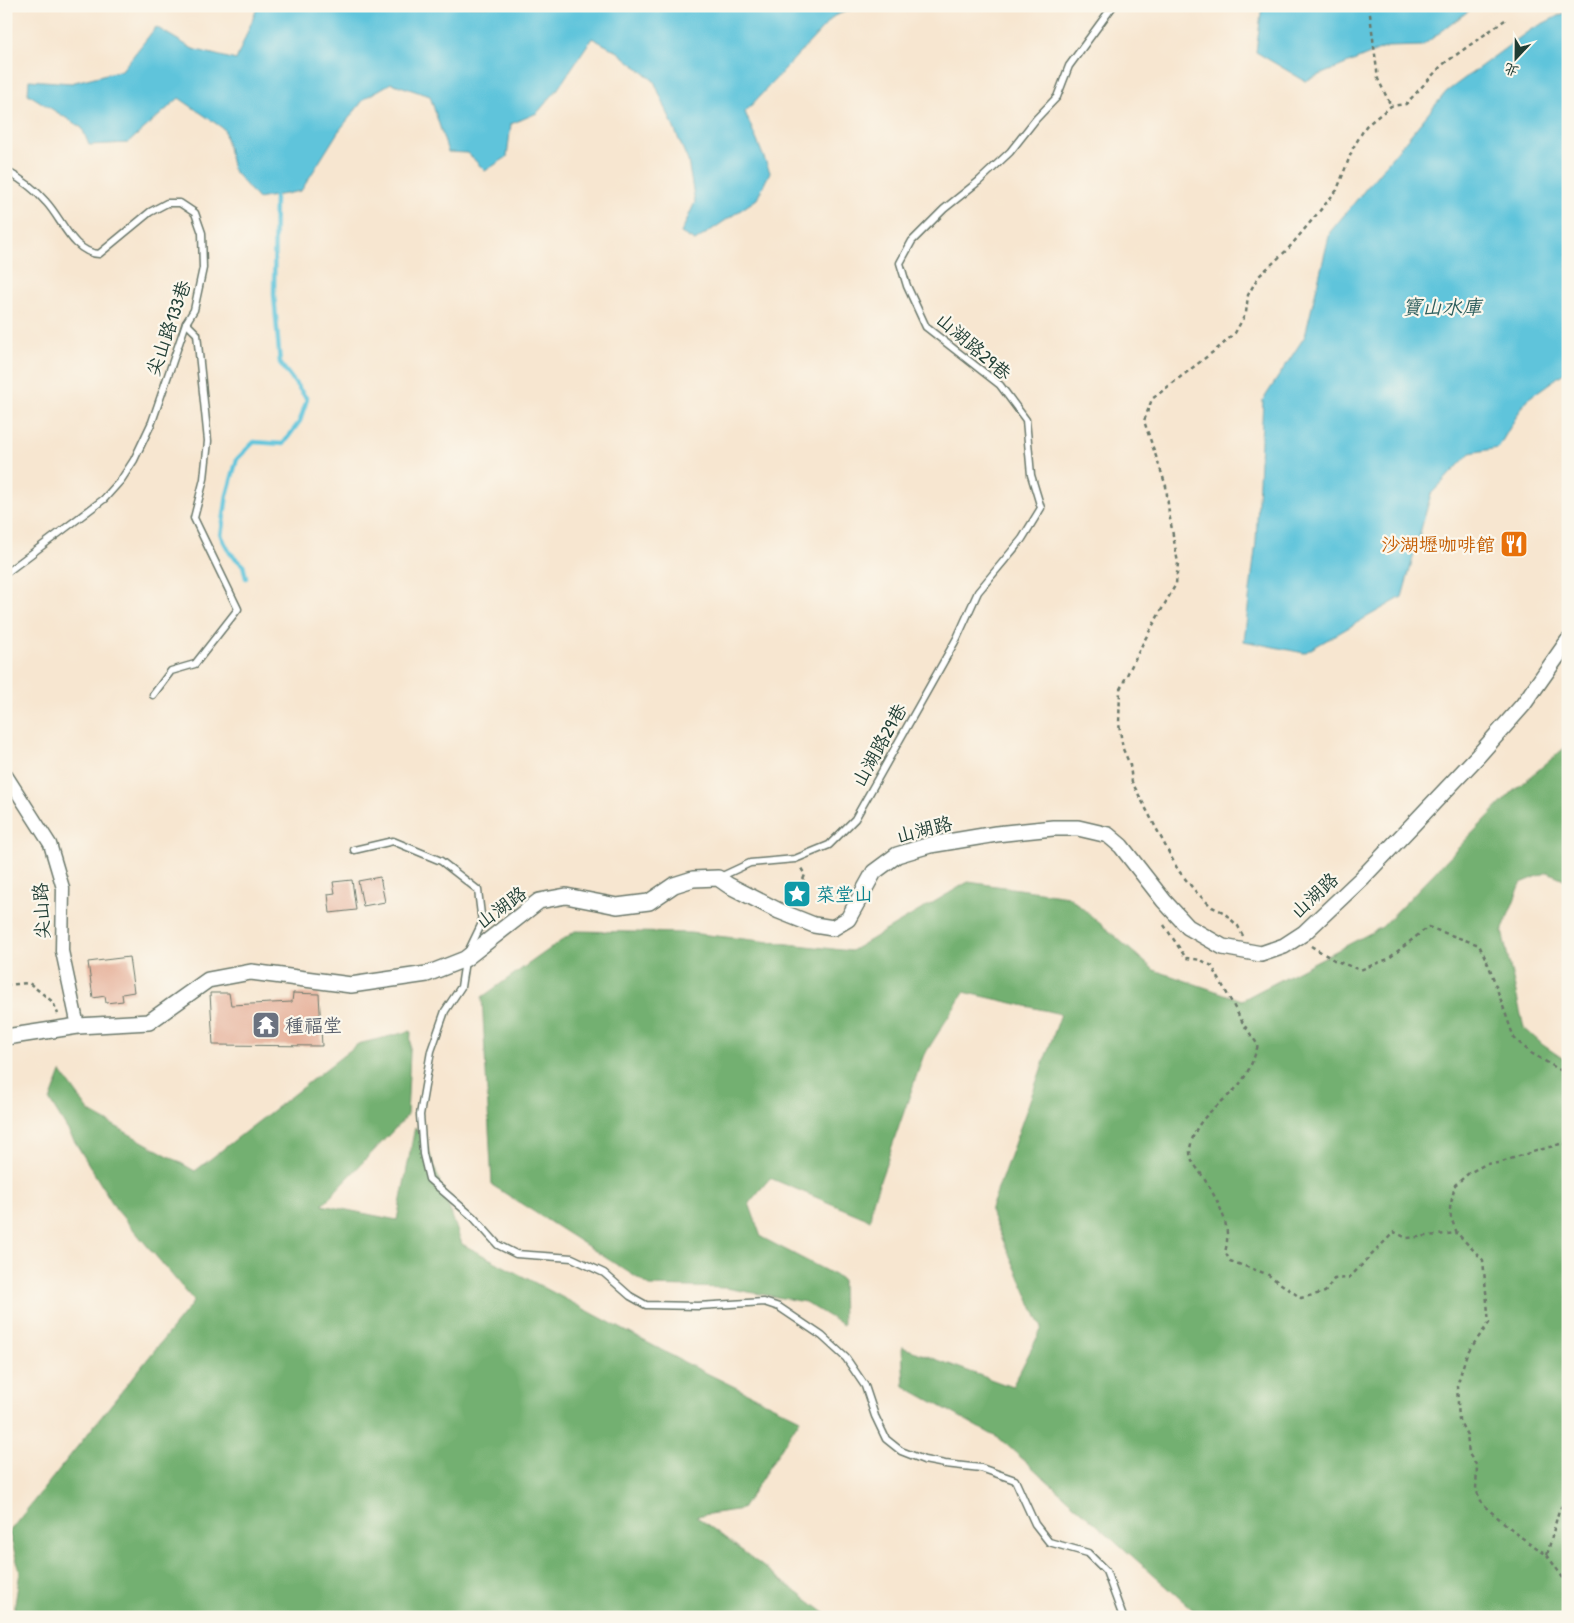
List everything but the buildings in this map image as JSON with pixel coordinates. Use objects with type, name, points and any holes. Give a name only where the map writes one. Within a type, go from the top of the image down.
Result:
[{"type":"street","name":"山湖路","points":[[6,1037],[72,1027],[149,1022],[208,980],[251,972],[351,985],[427,974],[465,959],[539,901],[566,896],[617,906],[649,902],[674,885],[693,879],[718,878],[728,885],[779,910],[814,925],[833,928],[848,920],[874,872],[897,855],[930,845],[996,834],[1053,828],[1078,828],[1108,835],[1121,846],[1164,901],[1188,927],[1223,947],[1261,954],[1284,946],[1297,937],[1325,914],[1362,878],[1523,705],[1568,641]]},
{"type":"street","name":"尖山路","points":[[6,775],[50,844],[63,888],[62,951],[72,1027]]},
{"type":"lane","name":"山湖路29巷","points":[[718,878],[750,863],[795,859],[829,845],[855,819],[957,638],[978,592],[1022,539],[1041,508],[1030,475],[1026,420],[1000,385],[926,327],[907,286],[900,263],[912,241],[944,209],[979,181],[1010,152],[1057,96],[1069,66],[1113,6]]},
{"type":"lane","name":"尖山路133巷","points":[[6,171],[21,179],[46,202],[80,247],[90,253],[99,254],[150,212],[167,204],[180,203],[195,213],[202,233],[203,268],[194,310],[186,322],[152,422],[134,460],[121,480],[104,499],[6,573]]},
{"type":"lane","points":[[153,694],[172,671],[195,664],[238,609],[194,518],[204,480],[208,441],[197,334],[186,322]]},
{"type":"lane","points":[[354,850],[393,841],[441,861],[478,890],[482,923],[465,959],[461,987],[445,1011],[431,1051],[420,1115],[423,1154],[429,1180],[474,1218],[498,1245],[516,1254],[572,1258],[604,1273],[630,1296],[646,1305],[698,1306],[764,1302],[779,1307],[822,1336],[846,1358],[865,1386],[875,1416],[886,1439],[901,1451],[924,1460],[981,1468],[1015,1480],[1035,1524],[1048,1542],[1088,1553],[1106,1571],[1124,1617]]},
{"type":"path","points":[[1369,6],[1378,79],[1391,106]]},
{"type":"path","points":[[1250,953],[1238,926],[1196,892],[1178,870],[1132,782],[1130,765],[1123,749],[1119,724],[1120,689],[1176,584],[1178,563],[1166,486],[1144,421],[1152,399],[1235,333],[1246,313],[1248,295],[1258,277],[1288,249],[1337,190],[1353,148],[1366,126],[1391,106],[1406,104],[1442,65],[1505,20]]},
{"type":"path","points":[[795,859],[806,875],[798,894]]},
{"type":"path","points":[[1163,924],[1186,958],[1200,960],[1212,966],[1244,1025],[1258,1044],[1253,1060],[1240,1084],[1209,1110],[1197,1127],[1190,1144],[1191,1161],[1203,1176],[1224,1217],[1228,1242],[1225,1252],[1230,1261],[1267,1274],[1301,1298],[1325,1292],[1334,1279],[1349,1278],[1394,1232],[1406,1238],[1457,1233]]},
{"type":"path","points":[[1297,937],[1334,960],[1360,970],[1388,959],[1428,927],[1479,945],[1489,966],[1514,1038],[1531,1053],[1560,1070],[1568,1069]]},
{"type":"path","points":[[6,985],[29,983],[53,1002],[72,1027]]},
{"type":"path","points":[[1568,1144],[1560,1144],[1499,1163],[1486,1164],[1469,1173],[1455,1185],[1450,1208],[1451,1218],[1457,1233],[1483,1260],[1489,1324],[1467,1353],[1457,1386],[1459,1420],[1467,1435],[1469,1454],[1477,1466],[1476,1490],[1483,1505],[1521,1537],[1547,1555],[1568,1585]]},
{"type":"path","points":[[1547,1555],[1558,1510],[1568,1498]]},
{"type":"green space","points":[[1568,745],[1568,881],[1548,872],[1521,883],[1502,931],[1524,1028],[1543,1045],[1568,1062],[1568,1617],[1201,1617],[1000,1439],[904,1386],[902,1347],[1012,1387],[1042,1328],[990,1211],[1061,1014],[964,992],[923,1057],[873,1201],[870,1220],[770,1178],[749,1203],[761,1237],[842,1279],[843,1325],[805,1302],[726,1288],[650,1286],[492,1185],[482,997],[575,931],[690,933],[851,951],[968,882],[1068,896],[1154,970],[1242,1000],[1382,927],[1512,792]]},
{"type":"green space","points":[[411,1031],[407,1116],[322,1205],[397,1220],[415,1127],[427,1146],[462,1244],[684,1362],[800,1419],[742,1509],[696,1516],[830,1617],[13,1617],[20,1572],[9,1532],[194,1301],[116,1209],[50,1101],[61,1072],[90,1112],[195,1171],[358,1044]]},
{"type":"water","points":[[258,6],[344,6],[344,8],[359,10],[365,6],[860,6],[834,16],[745,112],[770,172],[757,199],[695,241],[681,233],[695,202],[688,161],[654,81],[618,52],[592,38],[557,90],[537,113],[511,124],[507,157],[485,171],[468,153],[448,152],[430,96],[391,83],[365,98],[338,132],[301,191],[258,199],[233,170],[224,129],[179,98],[128,143],[89,145],[82,128],[28,94],[29,80],[71,83],[122,70],[156,27],[193,49],[236,60]]},
{"type":"water","points":[[1262,6],[1475,6],[1422,46],[1387,47],[1305,81],[1256,52]]},
{"type":"water","name":"寶山水庫","points":[[1568,11],[1568,370],[1526,400],[1498,448],[1470,453],[1431,494],[1402,597],[1304,653],[1244,641],[1256,542],[1263,400],[1305,336],[1330,232],[1446,92],[1530,30]]},
{"type":"waterway","points":[[246,578],[243,565],[230,553],[221,536],[227,495],[237,459],[254,442],[283,444],[300,421],[307,399],[280,363],[274,295],[275,191]]},
{"type":"place","name":"沙湖壢咖啡館","points":[[1514,544]]},
{"type":"place","name":"菜堂山","points":[[797,894]]},
{"type":"place","name":"種福堂","points":[[266,1025]]}]
